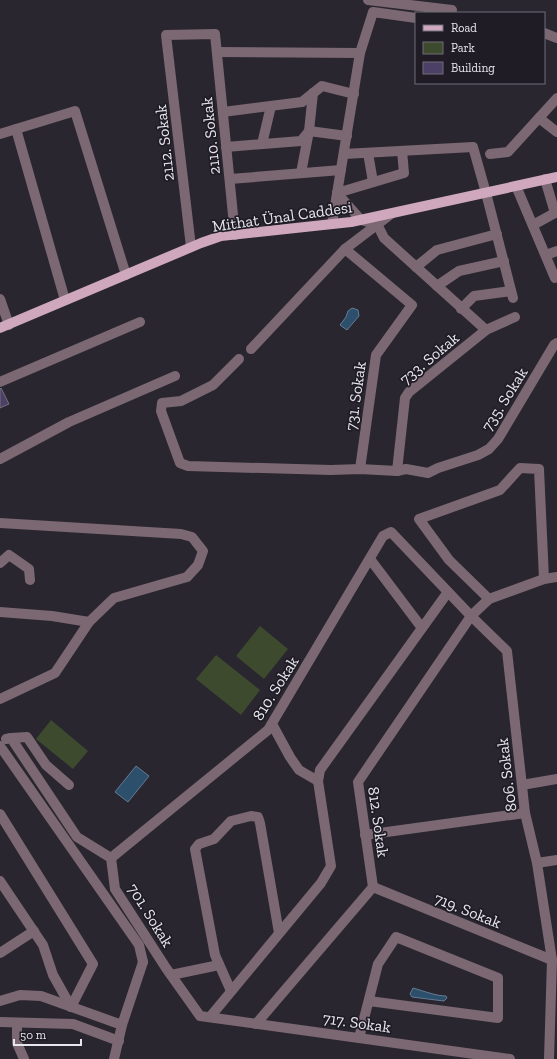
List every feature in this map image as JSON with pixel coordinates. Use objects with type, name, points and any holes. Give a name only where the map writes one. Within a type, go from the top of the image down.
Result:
[{"type":"main road","name":"Mithat Ünal Caddesi","points":[[4,327],[126,274],[221,236],[361,220],[557,177]]},
{"type":"street","points":[[368,0],[452,10]]},
{"type":"street","points":[[332,224],[360,53],[373,12],[415,18]]},
{"type":"street","points":[[545,32],[557,38]]},
{"type":"street","name":"2110. Sokak","points":[[166,35],[215,34],[235,235]]},
{"type":"street","name":"2112. Sokak","points":[[166,35],[191,247]]},
{"type":"street","points":[[216,52],[360,53]]},
{"type":"street","points":[[223,112],[302,102],[322,86],[354,94]]},
{"type":"street","points":[[301,173],[309,131],[313,94]]},
{"type":"street","points":[[490,154],[508,152],[557,98]]},
{"type":"street","points":[[262,144],[271,106]]},
{"type":"street","points":[[0,134],[75,111],[126,274]]},
{"type":"street","points":[[539,118],[557,132]]},
{"type":"street","points":[[16,129],[65,300]]},
{"type":"street","points":[[309,131],[347,136]]},
{"type":"street","points":[[226,147],[301,141],[309,131]]},
{"type":"street","points":[[344,154],[473,147],[512,294],[474,296],[461,309]]},
{"type":"street","points":[[337,193],[404,173],[402,151]]},
{"type":"street","points":[[368,153],[373,182]]},
{"type":"street","points":[[230,179],[341,170]]},
{"type":"street","points":[[533,225],[556,213],[545,179]]},
{"type":"street","points":[[516,186],[555,278]]},
{"type":"street","points":[[337,193],[361,220],[377,224],[384,238],[486,330]]},
{"type":"street","points":[[251,349],[345,248],[391,214]]},
{"type":"street","points":[[416,267],[437,250],[497,234]]},
{"type":"street","name":"731. Sokak","points":[[345,248],[412,305],[376,356],[360,469]]},
{"type":"street","points":[[546,256],[557,251]]},
{"type":"street","points":[[437,286],[459,271],[504,261]]},
{"type":"street","points":[[0,299],[4,327]]},
{"type":"street","name":"733. Sokak","points":[[397,471],[405,398],[409,392],[486,330],[515,317]]},
{"type":"street","points":[[0,382],[140,322]]},
{"type":"street","name":"735. Sokak","points":[[360,469],[397,471],[406,468],[428,473],[438,468],[478,455],[489,449],[498,439],[554,345],[557,343]]},
{"type":"street","points":[[239,359],[213,385],[182,402],[162,403],[161,411],[180,463],[188,466],[331,470],[360,469]]},
{"type":"street","points":[[0,459],[68,422],[174,376]]},
{"type":"street","points":[[544,579],[539,469],[520,468],[500,490],[419,519],[449,560],[489,599],[544,579],[557,577]]},
{"type":"street","points":[[0,523],[181,534],[192,537],[203,551],[198,565],[187,577],[114,598],[89,622],[55,673],[0,699]]},
{"type":"street","name":"810. Sokak","points":[[111,858],[268,730],[383,536],[391,532]]},
{"type":"street","name":"806. Sokak","points":[[391,532],[471,616],[507,651],[525,813],[537,862],[552,960],[549,1059]]},
{"type":"street","points":[[0,563],[9,555],[29,570],[30,580]]},
{"type":"street","points":[[370,559],[422,628]]},
{"type":"street","points":[[205,1017],[231,991],[321,883],[331,866],[318,781],[320,770],[448,592]]},
{"type":"street","name":"812. Sokak","points":[[373,887],[358,782],[471,616],[489,599]]},
{"type":"street","points":[[0,612],[52,616],[89,622]]},
{"type":"street","points":[[272,724],[290,758],[299,770],[318,781]]},
{"type":"street","points":[[10,738],[77,837],[111,858]]},
{"type":"street","points":[[0,742],[10,738],[27,738],[46,766],[68,784]]},
{"type":"street","name":"701. Sokak","points":[[0,746],[139,945],[143,962]]},
{"type":"street","points":[[522,785],[557,779]]},
{"type":"street","points":[[365,835],[525,813]]},
{"type":"street","points":[[0,814],[93,964],[70,1007]]},
{"type":"street","points":[[231,991],[215,955],[195,849],[199,844],[214,839],[231,821],[251,816],[258,818],[279,933]]},
{"type":"street","name":"701. Sokak","points":[[111,858],[115,889],[171,975],[205,1017]]},
{"type":"street","points":[[537,862],[557,860]]},
{"type":"street","points":[[0,881],[43,945],[53,975],[70,1007]]},
{"type":"street","points":[[256,1024],[373,887]]},
{"type":"street","name":"719. Sokak","points":[[373,887],[552,960]]},
{"type":"street","points":[[0,953],[34,931]]},
{"type":"street","points":[[359,1038],[378,964],[396,937],[498,978],[498,1018],[369,1001]]},
{"type":"street","points":[[114,1059],[122,1025],[143,962],[161,960]]},
{"type":"street","points":[[171,975],[220,965]]},
{"type":"street","points":[[0,1001],[20,995],[41,996],[122,1025]]},
{"type":"street","name":"717. Sokak","points":[[205,1017],[510,1059]]},
{"type":"street","points":[[0,1022],[73,1024],[119,1041]]},
{"type":"street","points":[[17,1023],[17,1043],[24,1059]]},
{"type":"green space","points":[[260,626],[288,649],[264,679],[236,656]]},
{"type":"green space","points":[[216,655],[260,690],[241,715],[196,679]]},
{"type":"green space","points":[[51,720],[88,751],[73,769],[36,739]]},
{"type":"water","points":[[352,308],[358,310],[359,316],[347,330],[340,325],[346,317],[348,311]]},
{"type":"water","points":[[136,766],[149,776],[128,802],[115,792]]},
{"type":"water","points":[[413,988],[446,996],[447,998],[444,1001],[412,997],[410,994]]},
{"type":"building","points":[[1,388],[9,404],[0,408],[0,389]]}]
